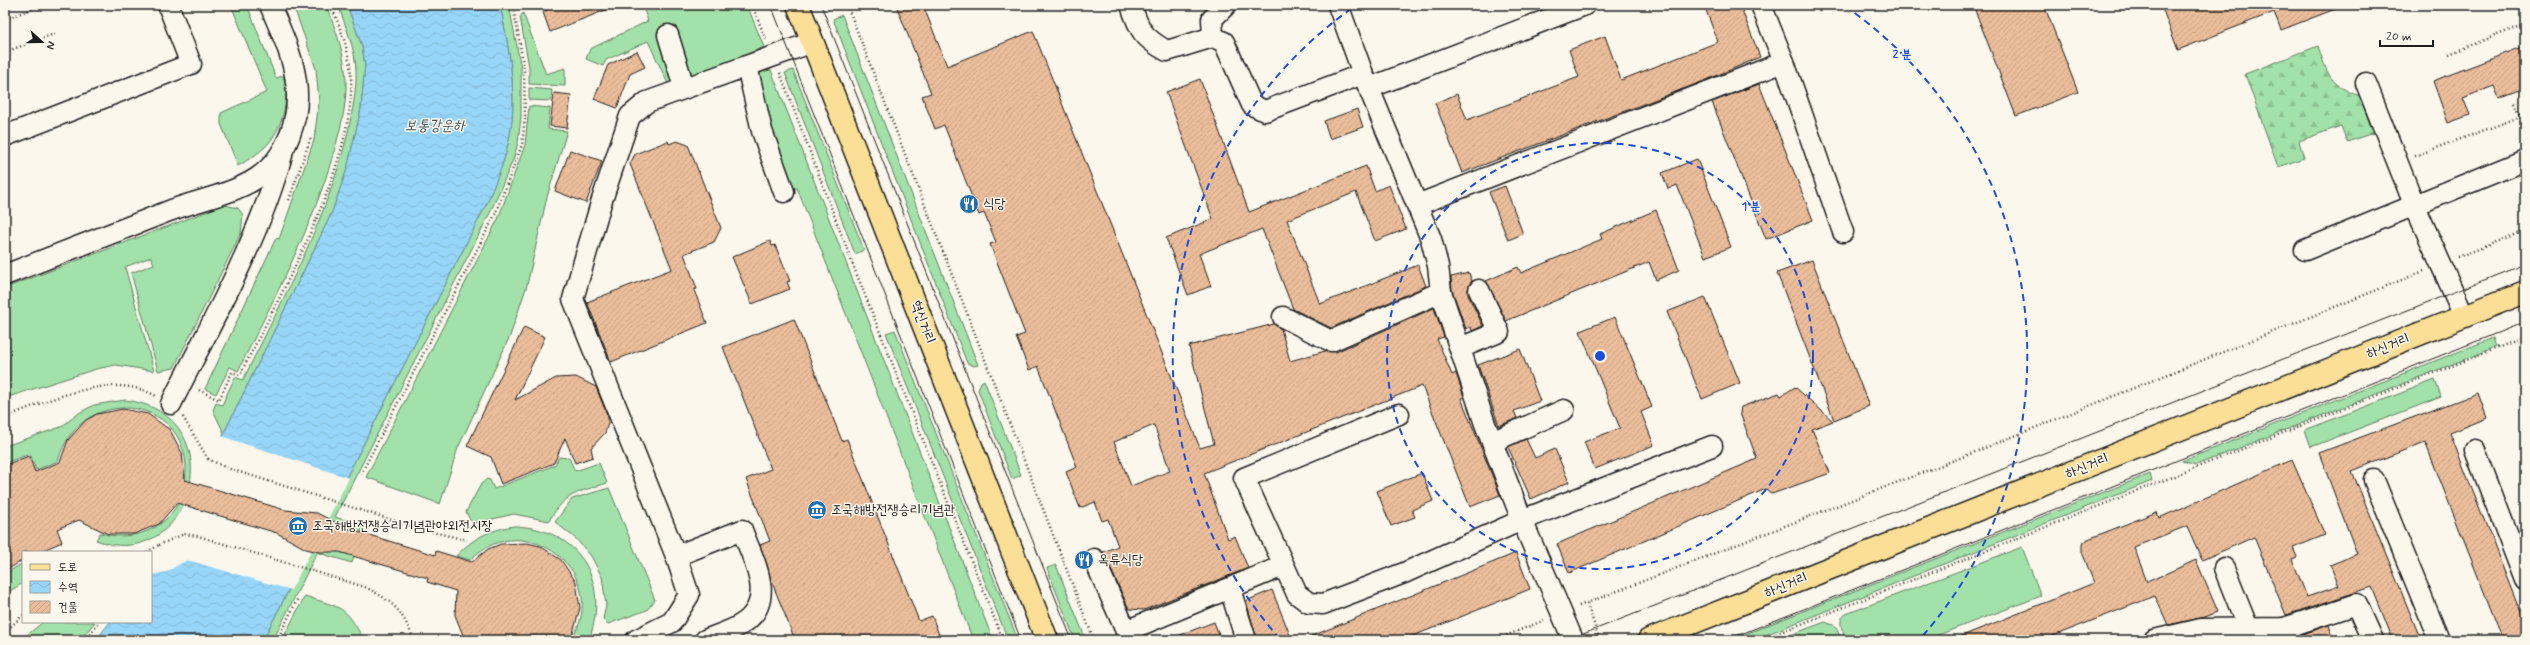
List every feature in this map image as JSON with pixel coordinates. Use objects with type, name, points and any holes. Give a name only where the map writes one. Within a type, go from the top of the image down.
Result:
[{"type":"main road","name":"혁신거리","points":[[798,5],[1047,640]]},
{"type":"main road","name":"하신거리","points":[[1649,640],[2525,292]]},
{"type":"street","points":[[5,136],[191,64],[168,5]]},
{"type":"street","points":[[171,404],[250,244],[274,186],[284,151],[291,134],[296,109],[296,83],[290,56],[270,5]]},
{"type":"street","points":[[1131,5],[1140,31],[1154,44],[1166,51],[1213,38],[1224,42],[1252,105],[1265,111],[1366,81],[1585,5]]},
{"type":"street","points":[[1213,38],[1212,19],[1226,5]]},
{"type":"street","points":[[1338,5],[1366,81],[1417,205],[1436,259],[1441,292],[1492,442],[1522,520],[1573,640]]},
{"type":"street","points":[[1761,5],[1784,62],[1843,232]]},
{"type":"street","points":[[668,35],[684,87]]},
{"type":"street","points":[[636,640],[672,622],[689,595],[676,556],[573,299],[601,203],[630,116],[647,102],[684,87],[812,42]]},
{"type":"street","points":[[1417,205],[1784,62]]},
{"type":"street","points":[[747,66],[762,131],[784,192]]},
{"type":"street","points":[[2366,84],[2414,204],[2464,316]]},
{"type":"street","points":[[5,275],[171,210],[231,190],[257,178],[284,151]]},
{"type":"street","points":[[2305,250],[2414,204],[2525,160]]},
{"type":"street","points":[[1460,348],[1499,332],[1479,290]]},
{"type":"street","points":[[1283,318],[1331,341],[1441,292]]},
{"type":"street","points":[[1492,442],[1564,410]]},
{"type":"street","points":[[1399,414],[1244,478],[1297,594],[1309,603],[1323,604],[1404,573],[1522,520],[1712,446]]},
{"type":"street","points":[[2474,450],[2525,580]]},
{"type":"street","points":[[2374,480],[2439,640]]},
{"type":"street","points":[[676,556],[742,530],[762,584],[762,596],[753,614],[742,624],[705,640]]},
{"type":"street","points":[[1094,559],[1126,631],[1283,566]]},
{"type":"street","points":[[2224,568],[2248,628]]},
{"type":"street","points":[[1230,589],[1246,640]]},
{"type":"street","points":[[2154,640],[2201,629],[2284,628],[2357,604],[2373,640]]},
{"type":"path","points":[[5,19],[42,5]]},
{"type":"path","points":[[182,382],[219,400],[232,372],[240,376],[304,245],[326,194],[344,135],[351,84],[347,49],[331,5]]},
{"type":"path","points":[[361,474],[494,217],[522,145],[525,117],[524,68],[513,5]]},
{"type":"path","points":[[752,5],[1002,640]]},
{"type":"path","points":[[847,5],[1094,640]]},
{"type":"path","points":[[2448,54],[2525,24]]},
{"type":"path","points":[[5,52],[57,33]]},
{"type":"path","points":[[2515,102],[2525,126]]},
{"type":"path","points":[[2397,163],[2525,115]]},
{"type":"path","points":[[1495,640],[1965,456],[2525,231]]},
{"type":"path","points":[[1761,640],[2525,337]]},
{"type":"path","points":[[5,418],[63,395],[103,386],[116,386],[152,394],[171,404],[195,434],[208,459],[227,468],[424,530],[467,540]]},
{"type":"path","points":[[149,551],[184,534],[198,536],[365,587],[388,598],[399,612],[414,640]]},
{"type":"path","points":[[276,640],[298,598]]},
{"type":"path","points":[[1587,604],[1600,640]]},
{"type":"path","points":[[5,632],[22,616]]},
{"type":"path","points":[[85,640],[98,623]]},
{"type":"green space","points":[[231,5],[247,5],[276,78],[283,76],[286,94],[284,113],[272,139],[260,152],[238,166],[221,124],[221,113],[267,92]]},
{"type":"green space","points":[[293,5],[326,5],[344,61],[346,90],[342,118],[336,146],[324,183],[303,238],[238,371],[230,367],[216,394],[205,389],[276,238],[279,239],[314,140],[319,102],[316,69]]},
{"type":"green space","points":[[338,5],[347,5],[362,46],[365,65],[361,109],[347,169],[332,212],[224,433],[213,410],[216,403],[222,405],[235,377],[243,380],[288,290],[316,228],[328,197],[348,132],[353,109],[356,69],[352,45]]},
{"type":"green space","points":[[500,5],[509,5],[521,68],[521,117],[518,143],[513,160],[490,213],[335,517],[363,526],[352,563],[319,553],[320,547],[273,640],[263,640],[488,201],[499,173],[508,144],[513,109],[512,74]]},
{"type":"green space","points":[[642,5],[747,5],[764,47],[669,86],[648,41],[606,60],[603,66],[586,59],[590,49],[648,21]]},
{"type":"green space","points":[[523,13],[546,74],[565,68],[565,86],[529,84],[529,67],[520,17]]},
{"type":"green space","points":[[842,15],[978,365],[974,366],[967,363],[833,19]]},
{"type":"green space","points":[[2318,46],[2324,64],[2331,78],[2342,88],[2360,96],[2373,133],[2347,142],[2341,126],[2299,141],[2304,158],[2278,167],[2245,74]]},
{"type":"green space","points":[[771,70],[993,640],[973,640],[797,188],[789,190],[766,130],[758,72]]},
{"type":"green space","points":[[793,70],[864,250],[855,254],[785,73]]},
{"type":"green space","points":[[529,88],[552,90],[551,101],[529,100]]},
{"type":"green space","points":[[529,106],[550,108],[548,129],[567,131],[547,197],[527,285],[510,336],[458,448],[440,504],[366,477],[498,219],[525,145]]},
{"type":"green space","points":[[224,205],[238,208],[243,215],[241,233],[174,368],[158,371],[131,273],[154,264],[151,257],[125,267],[154,371],[116,365],[96,369],[5,398],[5,288]]},
{"type":"green space","points":[[895,330],[1018,640],[1008,640],[886,333]]},
{"type":"green space","points":[[2493,338],[2496,347],[2196,465],[2182,461]]},
{"type":"green space","points":[[984,380],[1021,475],[1012,479],[978,390],[981,382]]},
{"type":"green space","points":[[2435,380],[2441,397],[2311,447],[2305,430]]},
{"type":"green space","points":[[125,400],[160,412],[182,433],[191,460],[189,489],[177,516],[157,536],[129,545],[96,540],[100,533],[126,536],[150,530],[165,520],[174,510],[181,498],[185,485],[186,471],[182,446],[170,426],[152,414],[131,408],[108,410],[87,419],[70,436],[58,461],[36,470],[30,454],[5,463],[5,446],[61,427],[79,413],[94,405]]},
{"type":"green space","points":[[559,457],[569,458],[575,471],[599,463],[607,483],[573,495],[561,504],[549,521],[514,514],[475,523],[470,520],[466,512],[481,484],[487,479],[490,480],[494,489],[555,465]]},
{"type":"green space","points":[[2150,474],[2152,481],[1753,640],[1730,640]]},
{"type":"green space","points":[[609,488],[655,600],[647,610],[608,624],[603,619],[606,605],[602,577],[591,556],[575,538],[555,522],[572,499]]},
{"type":"green space","points":[[514,526],[536,529],[556,536],[572,547],[584,561],[592,578],[596,597],[595,618],[589,640],[571,640],[581,616],[581,592],[572,571],[557,555],[537,544],[515,540],[492,545],[470,560],[456,556],[469,544],[482,536],[497,530]]},
{"type":"green space","points":[[2022,547],[2041,596],[1925,640],[1846,640],[1842,629],[1841,619],[1846,614]]},
{"type":"green space","points":[[22,564],[22,584],[5,594],[5,574]]},
{"type":"green space","points":[[1056,565],[1086,640],[1075,640],[1047,568]]},
{"type":"green space","points":[[305,596],[341,609],[352,620],[364,640],[282,640]]},
{"type":"green space","points":[[1825,622],[1836,626],[1841,640],[1777,640]]},
{"type":"green space","points":[[42,623],[94,623],[80,640],[21,640]]},
{"type":"water","name":"보통강운하","points":[[347,5],[500,5],[512,74],[513,109],[508,144],[504,159],[488,201],[263,640],[96,640],[109,623],[152,623],[152,561],[216,455],[224,433],[332,212],[347,169],[361,109],[365,65],[362,46]]},
{"type":"pier","points":[[221,436],[349,478],[291,590],[187,560],[166,572],[152,575],[152,557],[214,454]]},
{"type":"building","points":[[545,5],[616,6],[550,32],[543,12],[547,10]]},
{"type":"building","points":[[896,5],[923,5],[947,66],[1033,31],[1200,448],[1214,444],[1189,346],[1274,324],[1281,329],[1290,361],[1325,351],[1336,352],[1434,308],[1444,337],[1437,339],[1452,375],[1456,373],[1464,397],[1461,398],[1500,495],[1470,507],[1422,386],[1204,473],[1228,539],[1235,536],[1248,568],[1144,610],[1129,609],[1103,552],[1118,546],[1108,519],[1102,521],[1095,502],[1080,508],[1066,472],[1077,467],[1038,366],[1029,370],[1016,337],[1025,334],[990,244],[996,242],[984,213],[979,215],[944,125],[935,129],[922,96],[931,93]],"holes":[[[1154,425],[1170,471],[1131,486],[1114,442]]]},
{"type":"building","points":[[1704,5],[1740,5],[1760,57],[1704,81],[1462,173],[1435,103],[1457,94],[1467,120],[1579,77],[1569,50],[1605,36],[1621,80],[1718,42]]},
{"type":"building","points":[[1973,5],[2044,5],[2078,92],[2016,116]]},
{"type":"building","points":[[2161,5],[2343,6],[2281,30],[2274,12],[2178,50]]},
{"type":"building","points":[[2525,46],[2525,88],[2499,98],[2494,86],[2463,98],[2470,115],[2448,123],[2433,81]]},
{"type":"building","points":[[637,51],[645,67],[630,74],[617,108],[594,99],[608,65]]},
{"type":"building","points":[[1200,79],[1249,212],[1366,166],[1375,191],[1389,185],[1406,229],[1375,241],[1356,192],[1287,220],[1320,304],[1418,265],[1426,286],[1331,328],[1293,309],[1262,229],[1199,254],[1211,286],[1188,295],[1166,238],[1213,219],[1166,92]]},
{"type":"building","points":[[1759,84],[1813,220],[1766,239],[1712,102]]},
{"type":"building","points":[[554,93],[571,95],[567,128],[550,126]]},
{"type":"building","points":[[1357,109],[1363,127],[1330,139],[1324,121]]},
{"type":"building","points":[[668,141],[669,144],[677,141],[688,145],[721,228],[714,242],[684,254],[697,289],[694,290],[707,323],[611,362],[587,302],[672,269],[630,164],[635,154]]},
{"type":"building","points":[[570,150],[602,161],[586,203],[555,191]]},
{"type":"building","points":[[1697,159],[1731,247],[1705,257],[1677,185],[1668,189],[1662,173]]},
{"type":"building","points":[[1505,186],[1523,234],[1508,240],[1489,192]]},
{"type":"building","points":[[1656,210],[1679,270],[1656,280],[1649,262],[1506,321],[1486,281],[1518,267],[1521,273],[1602,239],[1600,234]]},
{"type":"building","points":[[770,241],[772,246],[775,245],[790,281],[787,282],[790,289],[752,304],[732,257]]},
{"type":"building","points":[[1812,260],[1869,406],[1834,420],[1777,273]]},
{"type":"building","points":[[1469,273],[1472,281],[1468,289],[1468,295],[1483,326],[1472,331],[1471,327],[1466,329],[1452,290],[1451,277]]},
{"type":"building","points":[[1705,297],[1740,383],[1702,399],[1667,312]]},
{"type":"building","points":[[1615,317],[1652,407],[1641,412],[1654,445],[1595,469],[1584,442],[1620,428],[1580,331]]},
{"type":"building","name":"조국해방전쟁승리기념관","points":[[794,319],[842,441],[847,439],[919,621],[932,616],[941,640],[795,640],[771,580],[760,545],[770,541],[746,479],[771,469],[723,347]]},
{"type":"building","points":[[524,327],[545,337],[515,400],[556,378],[576,377],[596,387],[608,417],[608,423],[605,433],[591,448],[593,457],[575,463],[565,438],[554,463],[501,484],[491,457],[467,446]]},
{"type":"building","points":[[1520,349],[1540,401],[1514,411],[1517,418],[1499,426],[1478,365]]},
{"type":"building","points":[[1795,387],[1833,421],[1812,429],[1830,473],[1772,494],[1766,489],[1569,573],[1557,544],[1757,459],[1740,413],[1741,407],[1779,393],[1781,396]]},
{"type":"building","points":[[2478,393],[2487,418],[2450,433],[2525,624],[2525,640],[2503,640],[2425,442],[2352,471],[2421,640],[2393,640],[2372,587],[2286,615],[2254,537],[2202,560],[2187,526],[2134,547],[2147,582],[2196,560],[2218,612],[2205,617],[2168,625],[2155,596],[2043,640],[1952,640],[2094,583],[2082,552],[2082,544],[2088,539],[2157,512],[2159,518],[2292,460],[2325,535],[2293,548],[2297,557],[2292,559],[2307,597],[2339,586],[2330,565],[2357,554],[2319,453]]},
{"type":"building","name":"조국해방전쟁승리기념관야외전시장","points":[[123,409],[148,414],[170,430],[182,453],[185,480],[285,510],[317,513],[346,528],[435,555],[436,551],[472,562],[488,549],[501,544],[527,543],[540,546],[561,560],[576,582],[580,608],[573,633],[569,640],[465,640],[455,615],[456,591],[427,582],[428,578],[339,552],[319,552],[306,549],[277,533],[177,503],[159,524],[134,534],[108,534],[79,520],[57,529],[62,542],[41,551],[22,551],[22,561],[5,571],[5,465],[29,456],[35,472],[60,462],[68,440],[86,420],[97,414]]},
{"type":"building","points":[[1526,439],[1535,458],[1555,449],[1569,482],[1531,499],[1508,447]]},
{"type":"building","points":[[1422,473],[1433,501],[1412,510],[1415,517],[1391,526],[1377,491]]},
{"type":"building","points":[[1516,553],[1530,589],[1403,640],[1302,640]]},
{"type":"building","points":[[1272,590],[1292,640],[1257,640],[1246,601]]},
{"type":"building","points":[[1214,622],[1221,640],[1170,640],[1170,639]]},
{"type":"building","points":[[2329,625],[2334,640],[2296,640],[2295,637]]},
{"type":"tram line","points":[[771,5],[1021,640]]},
{"type":"tram line","points":[[821,5],[1072,640]]},
{"type":"tram line","points":[[1568,640],[2525,264]]},
{"type":"tram line","points":[[1726,640],[2525,322]]},
{"type":"place","name":"식당","points":[[969,204]]},
{"type":"place","name":"조국해방전쟁승리기념관","points":[[817,510]]},
{"type":"place","name":"조국해방전쟁승리기념관야외전시장","points":[[298,526]]},
{"type":"place","name":"옥류식당","points":[[1084,560]]}]
